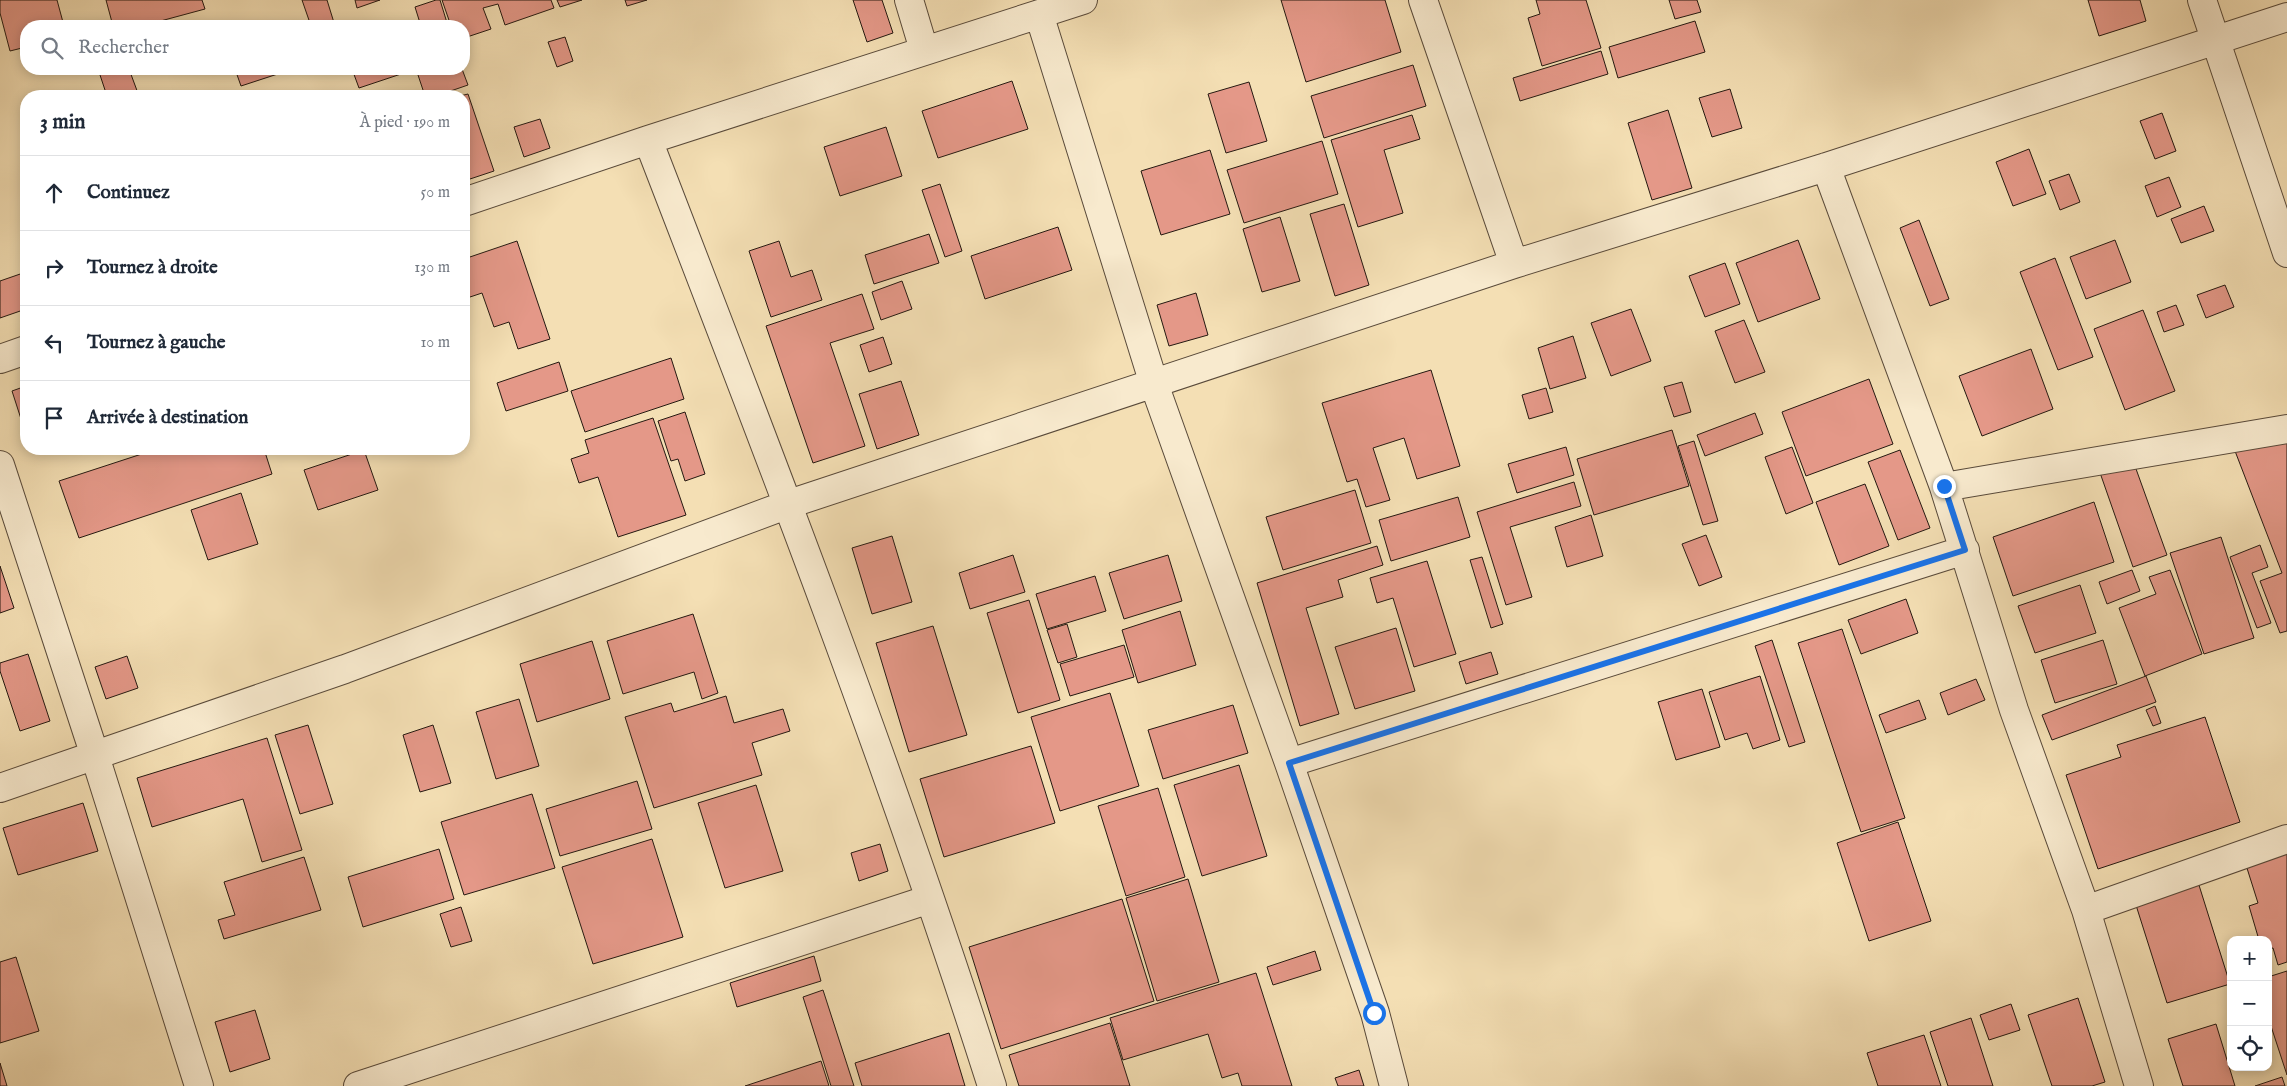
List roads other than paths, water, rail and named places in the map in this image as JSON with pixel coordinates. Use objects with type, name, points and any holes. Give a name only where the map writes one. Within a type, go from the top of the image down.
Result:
[{"type":"street","points":[[909,0],[924,50]]},
{"type":"street","points":[[470,200],[648,140],[1083,0]]},
{"type":"street","points":[[1423,0],[1514,264]]},
{"type":"street","points":[[2202,0],[2287,253]]},
{"type":"street","points":[[1039,14],[1154,384],[1289,763],[1374,1013],[1394,1086]]},
{"type":"street","points":[[0,788],[345,669],[788,504],[1514,264],[1826,167],[2287,17]]},
{"type":"street","points":[[648,140],[788,504],[930,899],[992,1086]]},
{"type":"street","points":[[1826,167],[1944,486],[2014,710],[2086,910],[2139,1086]]},
{"type":"street","points":[[0,359],[20,352]]},
{"type":"street","points":[[1944,486],[2287,429]]},
{"type":"street","points":[[0,465],[95,756],[199,1086]]},
{"type":"street","points":[[1289,763],[1965,550]]},
{"type":"street","points":[[2086,910],[2287,839]]},
{"type":"street","points":[[358,1086],[930,899]]}]
